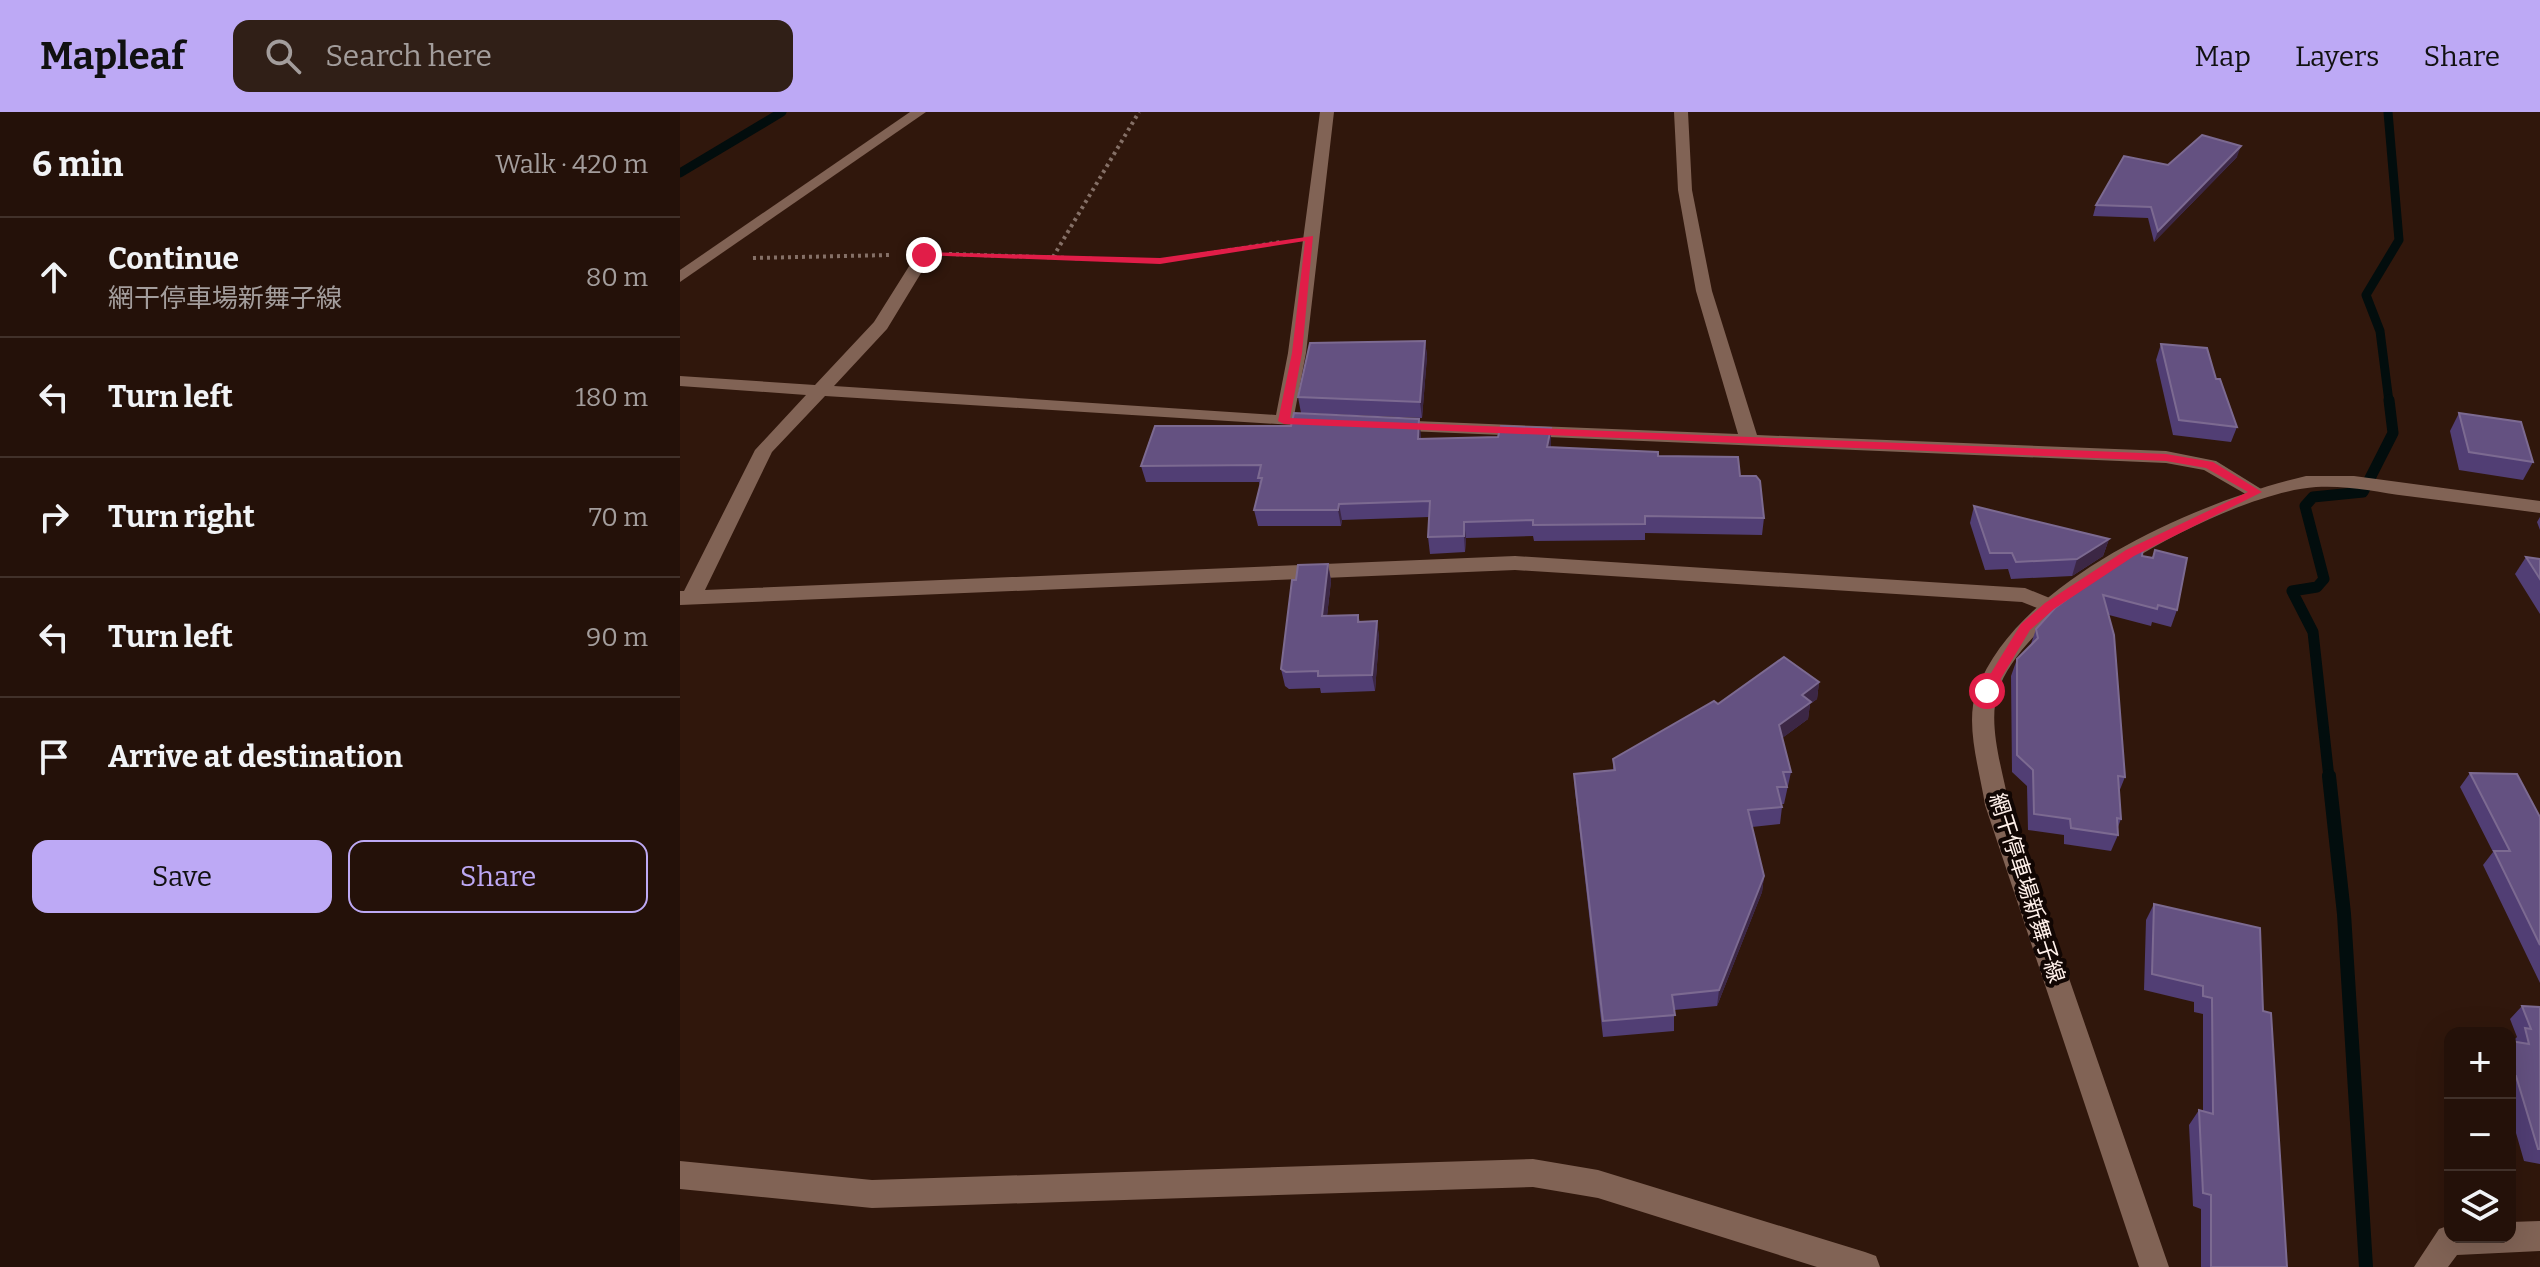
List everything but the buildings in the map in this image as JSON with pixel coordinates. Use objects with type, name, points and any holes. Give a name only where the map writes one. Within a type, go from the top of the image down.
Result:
[{"type":"street","points":[[680,277],[919,112]]},
{"type":"street","points":[[1284,421],[1297,353],[1327,112]]},
{"type":"street","points":[[1681,112],[1685,190],[1704,291],[1750,442]]},
{"type":"street","points":[[686,597],[764,450],[881,325],[924,255]]},
{"type":"street","points":[[680,381],[1346,424]]},
{"type":"street","points":[[1377,425],[2166,457],[2209,465],[2256,492]]},
{"type":"street","name":"網干停車場新舞子線","points":[[2154,1267],[1997,805],[1991,767],[1987,691],[2026,627],[2050,606],[2130,553],[2256,492],[2308,482],[2353,482],[2540,507]]},
{"type":"street","points":[[686,597],[1515,563],[2025,595],[2050,606]]},
{"type":"street","points":[[680,1175],[872,1194],[1533,1173],[1598,1184],[1865,1267]]},
{"type":"street","points":[[2429,1267],[2450,1240],[2540,1236]]},
{"type":"path","points":[[1053,257],[1139,112]]},
{"type":"path","points":[[707,259],[924,255],[1160,261],[1310,238]]},
{"type":"waterway","points":[[680,173],[782,112]]},
{"type":"waterway","points":[[2388,112],[2399,240],[2366,295],[2380,331],[2389,402]]},
{"type":"waterway","points":[[2329,778],[2313,632],[2292,591],[2317,587],[2324,579],[2305,506],[2313,497],[2363,492],[2393,433],[2389,400]]},
{"type":"waterway","points":[[2329,776],[2344,914],[2366,1267]]},
{"type":"route","points":[[924,255],[1160,261],[1310,238],[1297,353],[1284,421],[2166,457],[2209,465],[2256,492],[2130,553],[2050,606],[2026,627],[2007,652],[1987,691]]}]
